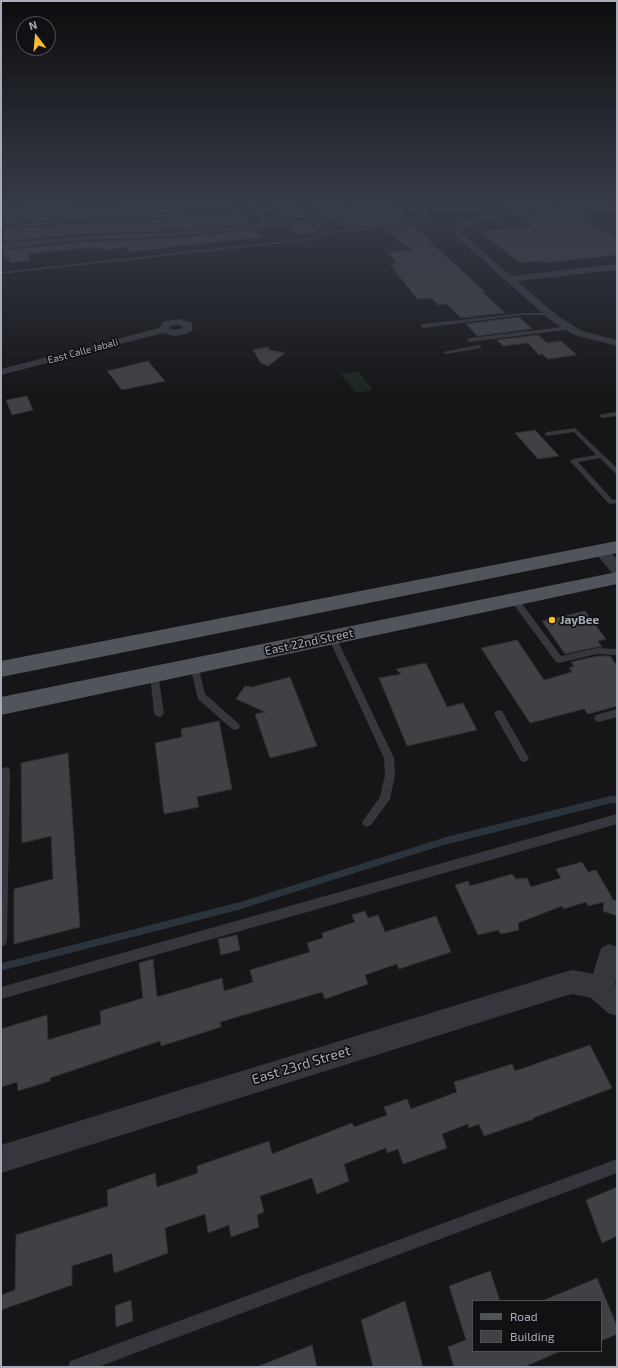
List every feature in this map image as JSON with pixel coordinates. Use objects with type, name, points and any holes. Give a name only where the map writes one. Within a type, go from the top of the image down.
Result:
[{"type":"main road","points":[[1,669],[609,548]]},
{"type":"main road","name":"East 22nd Street","points":[[1,706],[617,578]]},
{"type":"main road","points":[[113,647],[117,681]]},
{"type":"street","points":[[498,269],[550,314],[578,333],[617,343]]},
{"type":"street","points":[[510,279],[601,269]]},
{"type":"street","name":"East Calle Jabali","points":[[1,372],[164,330]]},
{"type":"street","points":[[609,548],[617,569]]},
{"type":"street","points":[[608,956],[609,997]]},
{"type":"street","name":"East 23rd Street","points":[[1,1159],[561,985],[573,982],[582,983],[609,997]]},
{"type":"lane","points":[[1,273],[40,269]]},
{"type":"lane","points":[[423,326],[522,314],[550,314]]},
{"type":"lane","points":[[470,340],[570,328]]},
{"type":"lane","points":[[446,352],[479,347]]},
{"type":"lane","points":[[602,416],[617,414]]},
{"type":"lane","points":[[548,434],[575,430],[617,472]]},
{"type":"lane","points":[[601,456],[573,461],[611,502],[617,501]]},
{"type":"lane","points":[[514,599],[559,660],[597,651],[617,652]]},
{"type":"lane","points":[[332,637],[389,758],[390,775],[385,799],[367,822]]},
{"type":"lane","points":[[194,666],[201,696],[235,726]]},
{"type":"lane","points":[[154,674],[159,712]]},
{"type":"lane","points":[[599,718],[617,713]]},
{"type":"lane","points":[[499,714],[524,758]]},
{"type":"lane","points":[[1,941],[5,771]]},
{"type":"lane","points":[[1,993],[617,819]]},
{"type":"lane","points":[[76,1367],[617,1166]]},
{"type":"shaded area","points":[[358,371],[373,390],[356,393],[341,374]]},
{"type":"building","points":[[394,269],[460,269],[505,313],[461,318],[447,304],[438,305],[431,298],[417,299]]},
{"type":"building","points":[[519,317],[532,329],[477,336],[466,324]]},
{"type":"building","points":[[538,335],[547,343],[561,341],[577,355],[548,359],[542,354],[539,355],[528,343],[503,346],[497,340]]},
{"type":"building","points":[[268,347],[269,350],[285,353],[268,366],[261,363],[253,350]]},
{"type":"building","points":[[148,361],[165,381],[122,390],[107,371]]},
{"type":"building","points":[[27,396],[33,410],[12,415],[6,400]]},
{"type":"building","points":[[535,430],[559,456],[538,459],[515,433]]},
{"type":"building","points":[[585,611],[606,639],[598,641],[602,647],[565,654],[542,621]]},
{"type":"building","points":[[517,640],[544,680],[572,672],[569,668],[574,666],[571,662],[597,656],[610,656],[617,666],[617,706],[588,714],[584,709],[530,723],[481,648]]},
{"type":"building","points":[[426,663],[447,707],[463,703],[477,730],[407,746],[379,678],[401,674],[396,669]]},
{"type":"building","points":[[290,677],[317,746],[270,758],[255,714],[265,712],[236,699],[245,686],[252,687]]},
{"type":"building","points":[[219,721],[232,789],[197,797],[199,807],[164,814],[155,743],[182,737],[181,729]]},
{"type":"building","points":[[68,753],[80,927],[14,944],[14,889],[53,879],[51,836],[22,843],[21,763]]},
{"type":"building","points":[[582,862],[588,872],[596,870],[613,899],[611,899],[617,901],[617,916],[603,911],[604,902],[588,906],[586,902],[564,909],[562,906],[518,923],[519,930],[501,934],[498,930],[478,935],[455,885],[468,881],[470,886],[512,874],[516,879],[527,878],[531,887],[561,878],[556,869]]},
{"type":"building","points":[[365,911],[368,918],[378,915],[385,932],[436,916],[451,952],[399,969],[397,964],[365,975],[368,984],[325,999],[322,992],[220,1022],[221,1027],[161,1046],[160,1041],[50,1078],[50,1081],[18,1091],[17,1082],[1,1087],[1,1029],[47,1015],[48,1040],[101,1024],[100,1011],[143,998],[139,963],[153,959],[157,997],[222,978],[224,991],[253,982],[250,970],[310,952],[307,943],[323,938],[322,933],[355,922],[352,915]]},
{"type":"building","points":[[237,935],[240,950],[221,955],[218,939]]},
{"type":"building","points":[[590,1045],[612,1088],[533,1118],[534,1119],[484,1136],[479,1124],[469,1128],[468,1124],[442,1134],[447,1148],[403,1164],[398,1149],[387,1153],[386,1148],[344,1164],[349,1181],[317,1194],[312,1178],[260,1196],[264,1212],[257,1215],[259,1227],[231,1237],[229,1225],[208,1233],[205,1214],[165,1228],[168,1253],[114,1273],[112,1253],[72,1266],[72,1285],[1,1310],[1,1295],[15,1290],[16,1235],[108,1206],[107,1190],[155,1173],[157,1187],[198,1173],[197,1166],[269,1141],[272,1154],[352,1123],[354,1127],[387,1115],[384,1107],[407,1099],[411,1109],[457,1092],[454,1082],[512,1064],[515,1071]]},
{"type":"building","points":[[617,1187],[617,1236],[602,1243],[586,1200]]},
{"type":"building","points":[[490,1271],[500,1300],[472,1300],[472,1352],[559,1352],[524,1367],[454,1367],[448,1347],[466,1340],[449,1286]]},
{"type":"building","points":[[597,1278],[617,1326],[617,1334],[602,1341],[602,1300],[544,1300]]},
{"type":"building","points":[[131,1300],[133,1321],[116,1327],[115,1306]]},
{"type":"building","points":[[405,1301],[423,1367],[373,1367],[361,1320]]},
{"type":"building","points":[[312,1345],[317,1367],[259,1367],[259,1366]]},
{"type":"waterway","points":[[1,967],[239,906],[445,841],[613,799],[617,800]]},
{"type":"place","name":"JayBee","points":[[552,620]]}]
